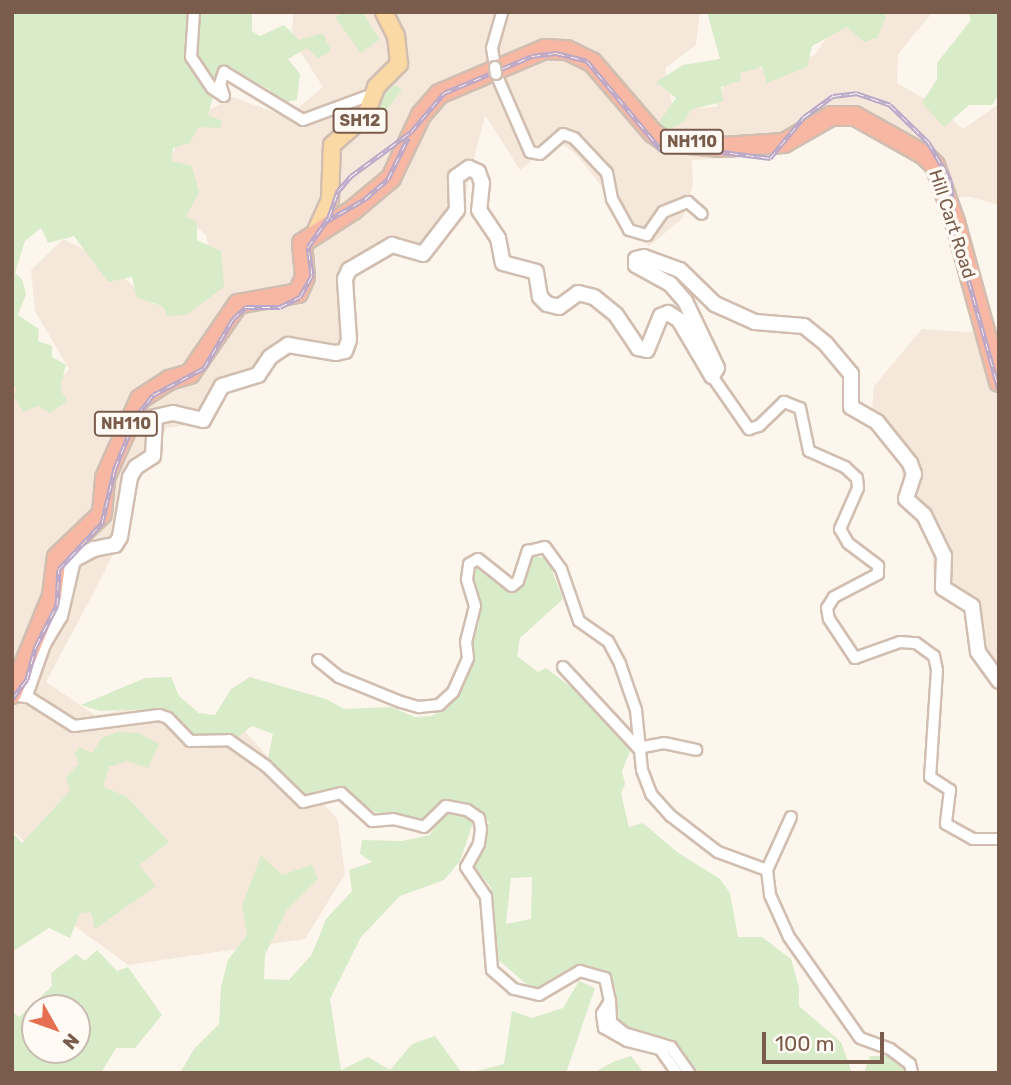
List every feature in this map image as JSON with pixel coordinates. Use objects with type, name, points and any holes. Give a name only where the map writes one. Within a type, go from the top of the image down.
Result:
[{"type":"highway","name":"Hill Cart Road","points":[[316,231],[354,210],[391,178],[421,115],[439,94],[545,49],[579,54],[592,62],[653,133],[667,142],[722,147],[784,143],[831,116],[855,116],[905,141],[935,165],[999,382]]},
{"type":"highway","name":"NH110","points":[[17,694],[52,597],[57,557],[102,514],[105,478],[140,399],[169,380],[190,374],[238,304],[298,293],[305,277],[302,243],[316,231]]},
{"type":"main road","name":"SH12","points":[[316,231],[330,199],[332,145],[366,115],[373,93],[399,64],[400,54],[384,12]]},
{"type":"main road","points":[[17,694],[60,616],[73,560],[94,548],[115,545],[120,537],[130,477],[136,467],[153,456],[155,417],[173,413],[203,420],[222,386],[258,374],[270,357],[288,345],[336,354],[345,351],[349,340],[345,279],[349,270],[392,245],[423,254],[457,210],[456,177],[461,170],[478,172],[482,183],[479,210],[498,239],[503,263],[536,272],[540,297],[547,304],[559,307],[578,293],[594,297],[616,314],[638,348],[648,350],[661,316],[667,313],[679,320],[712,376],[717,368],[685,301],[670,284],[642,271],[636,259],[644,257],[680,270],[708,299],[755,322],[804,326],[847,365],[851,407],[877,422],[909,463],[914,474],[906,499],[924,515],[944,556],[943,588],[972,606],[978,652],[999,681]]},
{"type":"street","points":[[194,12],[191,57],[212,88],[224,96],[220,84],[224,72],[303,120],[373,93]]},
{"type":"street","points":[[502,12],[492,48],[495,70],[530,152],[540,154],[563,134],[574,138],[607,173],[611,200],[629,230],[647,235],[663,212],[688,202],[702,214]]},
{"type":"street","points":[[712,376],[749,429],[759,426],[784,402],[800,408],[809,451],[845,467],[856,478],[858,488],[841,529],[848,543],[878,566],[878,574],[834,597],[827,608],[829,619],[838,626],[844,647],[855,658],[900,642],[916,643],[934,656],[937,670],[930,777],[950,790],[946,824],[973,839],[999,839]]},
{"type":"street","points":[[318,660],[340,677],[401,702],[419,707],[439,705],[453,692],[468,658],[466,642],[475,606],[467,579],[469,564],[478,559],[487,563],[512,586],[518,580],[528,551],[545,547],[561,569],[579,621],[608,641],[620,664],[636,710],[638,748],[651,793],[671,816],[718,852],[767,870]]},
{"type":"street","points":[[563,667],[638,748]]},
{"type":"street","points":[[17,694],[74,726],[159,715],[168,718],[190,741],[229,740],[267,765],[303,802],[341,793],[372,821],[393,819],[424,827],[446,806],[467,810],[479,818],[481,830],[479,845],[466,867],[486,897],[492,970],[514,989],[539,995],[571,974],[594,973],[606,978],[611,1022],[624,1033],[671,1047],[689,1073]]},
{"type":"street","points":[[638,748],[664,743],[696,750]]},
{"type":"street","points":[[791,817],[767,870],[770,895],[789,937],[860,1038],[890,1049],[910,1064],[912,1073]]},
{"type":"street","points":[[610,1001],[602,1014],[604,1028],[627,1041],[660,1049],[677,1073]]},
{"type":"shaded area","points":[[293,12],[700,12],[696,45],[665,68],[673,109],[716,107],[733,60],[770,71],[815,55],[841,16],[933,12],[898,54],[897,83],[935,105],[963,129],[999,104],[999,205],[971,197],[938,197],[932,168],[873,129],[842,124],[778,155],[692,160],[693,184],[683,218],[649,246],[617,221],[600,184],[575,153],[557,141],[520,170],[485,115],[462,206],[434,250],[403,259],[393,247],[355,271],[346,334],[331,354],[299,348],[275,359],[255,384],[224,389],[204,422],[166,428],[154,457],[136,479],[120,538],[104,573],[46,682],[95,715],[149,706],[237,723],[289,780],[312,791],[338,820],[345,874],[305,939],[128,965],[72,924],[84,782],[24,841],[12,830],[12,371],[54,387],[69,369],[35,311],[31,270],[63,239],[104,260],[153,304],[196,306],[215,276],[206,235],[157,194],[184,124],[233,97],[287,117],[323,87],[292,39]]},
{"type":"shaded area","points":[[999,327],[999,670],[992,674],[973,662],[966,614],[934,581],[932,546],[904,484],[900,463],[871,423],[874,386],[922,329],[968,332]]},
{"type":"green space","points":[[12,12],[191,12],[188,55],[213,97],[208,115],[222,121],[220,128],[198,127],[190,143],[173,148],[172,161],[192,166],[199,192],[186,217],[197,222],[197,240],[221,251],[224,287],[186,315],[168,316],[162,306],[137,298],[132,277],[108,282],[74,236],[48,243],[41,228],[25,241],[15,273],[22,279],[26,294],[18,315],[39,329],[38,341],[52,346],[52,357],[66,365],[60,388],[67,401],[50,413],[38,406],[23,412],[14,396],[17,387],[12,385]]},
{"type":"green space","points":[[198,12],[252,12],[252,31],[260,36],[284,25],[299,40],[323,33],[331,51],[318,58],[307,48],[288,59],[300,74],[297,100],[281,103],[270,90],[226,66],[218,70],[217,86],[197,56]]},
{"type":"green space","points":[[343,12],[362,12],[380,39],[361,53],[335,17]]},
{"type":"green space","points":[[707,12],[884,12],[886,17],[877,38],[864,42],[847,27],[812,46],[807,67],[767,83],[762,67],[740,73],[741,80],[721,87],[723,102],[692,109],[683,122],[663,133],[656,126],[676,98],[656,82],[683,65],[720,59]]},
{"type":"green space","points":[[968,12],[999,12],[999,94],[992,105],[969,105],[944,127],[922,103],[937,79],[937,63],[971,20]]},
{"type":"green space","points":[[395,85],[402,90],[377,122],[378,97]]},
{"type":"green space","points":[[533,555],[548,560],[563,599],[520,638],[517,656],[538,672],[546,668],[580,694],[630,751],[622,771],[625,784],[621,794],[629,827],[643,823],[677,852],[720,879],[730,893],[738,937],[762,937],[791,959],[799,987],[799,1006],[841,1042],[852,1073],[694,1073],[684,1052],[669,1043],[620,1026],[615,987],[598,968],[569,970],[548,988],[532,989],[496,958],[491,888],[473,865],[489,823],[477,807],[446,802],[428,820],[420,820],[375,812],[343,790],[303,796],[291,790],[268,758],[273,734],[252,726],[236,738],[195,738],[185,735],[158,709],[100,711],[81,705],[145,678],[171,677],[179,696],[199,713],[215,715],[231,689],[250,677],[326,699],[344,709],[391,707],[415,717],[432,716],[451,704],[473,660],[469,642],[479,624],[479,603],[470,579],[471,566],[480,563],[508,589],[515,588]],"holes":[[[532,877],[531,919],[506,924],[511,878]]]},
{"type":"green space","points":[[118,732],[139,733],[159,744],[148,768],[127,761],[109,767],[103,787],[126,796],[169,842],[139,865],[156,886],[95,929],[91,912],[80,913],[70,938],[49,928],[12,952],[12,832],[22,843],[70,791],[66,777],[79,764],[75,753],[80,747],[92,753],[102,738]]},
{"type":"green space","points":[[444,811],[466,813],[473,823],[460,861],[444,880],[400,896],[361,937],[330,999],[341,1070],[368,1057],[390,1070],[412,1044],[435,1036],[462,1073],[180,1073],[194,1049],[219,1024],[221,987],[228,960],[247,935],[242,906],[261,855],[282,875],[312,865],[318,879],[286,911],[265,955],[264,979],[289,980],[312,954],[326,919],[352,891],[349,870],[372,862],[360,854],[362,840],[402,841],[430,835]]},
{"type":"green space","points":[[97,950],[117,971],[128,967],[162,1015],[135,1048],[116,1048],[101,1073],[12,1073],[12,1011],[19,1017],[21,1015],[21,1064],[91,1064],[91,994],[43,994],[52,986],[51,973],[76,954],[85,961]]},
{"type":"green space","points":[[579,981],[595,988],[566,1073],[469,1073],[504,1064],[512,1011],[532,1018],[563,1008]]},
{"type":"green space","points":[[631,1056],[644,1073],[593,1073],[613,1062]]},
{"type":"green space","points":[[870,1056],[889,1056],[909,1073],[864,1073]]},
{"type":"railway","points":[[12,699],[27,679],[36,646],[57,605],[59,569],[102,523],[115,468],[137,415],[153,395],[204,368],[233,319],[246,307],[280,307],[300,297],[312,275],[308,247],[329,217],[338,191],[351,176],[411,132],[444,93],[532,56],[556,53],[587,61],[662,151],[698,149],[770,158],[804,117],[833,96],[856,93],[890,105],[928,142],[950,180],[956,235],[999,390]]},
{"type":"railway","points":[[325,222],[365,199],[388,179],[408,138]]}]
